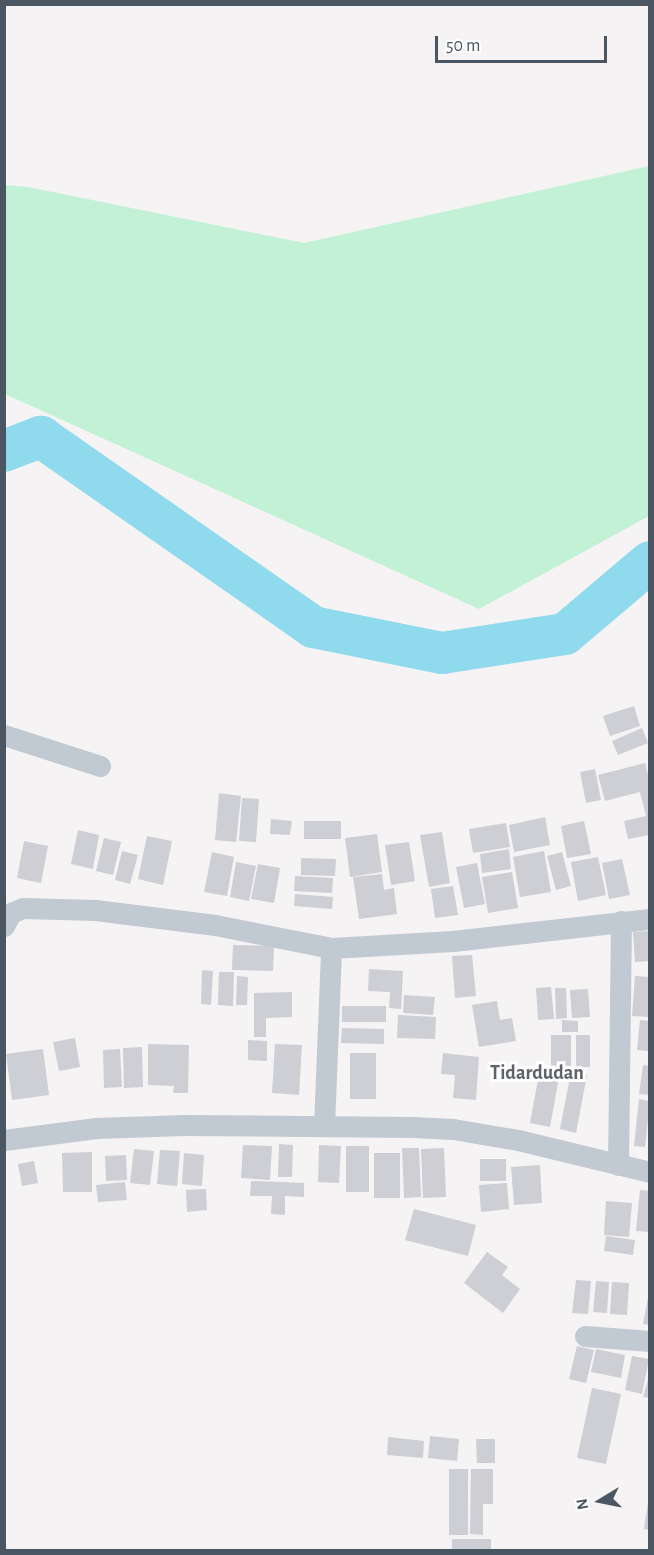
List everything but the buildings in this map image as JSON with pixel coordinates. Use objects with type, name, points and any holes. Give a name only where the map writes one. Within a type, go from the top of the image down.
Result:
[{"type":"street","points":[[4,735],[100,766]]},
{"type":"street","points":[[6,919],[23,908],[95,910],[215,925],[331,948],[453,941],[650,919]]},
{"type":"street","points":[[618,1165],[621,921]]},
{"type":"street","points":[[324,1126],[331,948]]},
{"type":"street","points":[[5,1138],[96,1128],[184,1125],[453,1130],[518,1140],[650,1172]]},
{"type":"street","points":[[585,1336],[650,1341]]},
{"type":"green space","points":[[649,166],[649,516],[479,609],[5,394],[5,185],[28,187],[304,243]]},
{"type":"waterway","points":[[4,451],[41,437],[313,627],[442,653],[565,634],[650,562]]},
{"type":"district","name":"Tidardudan","points":[[537,1073]]}]
